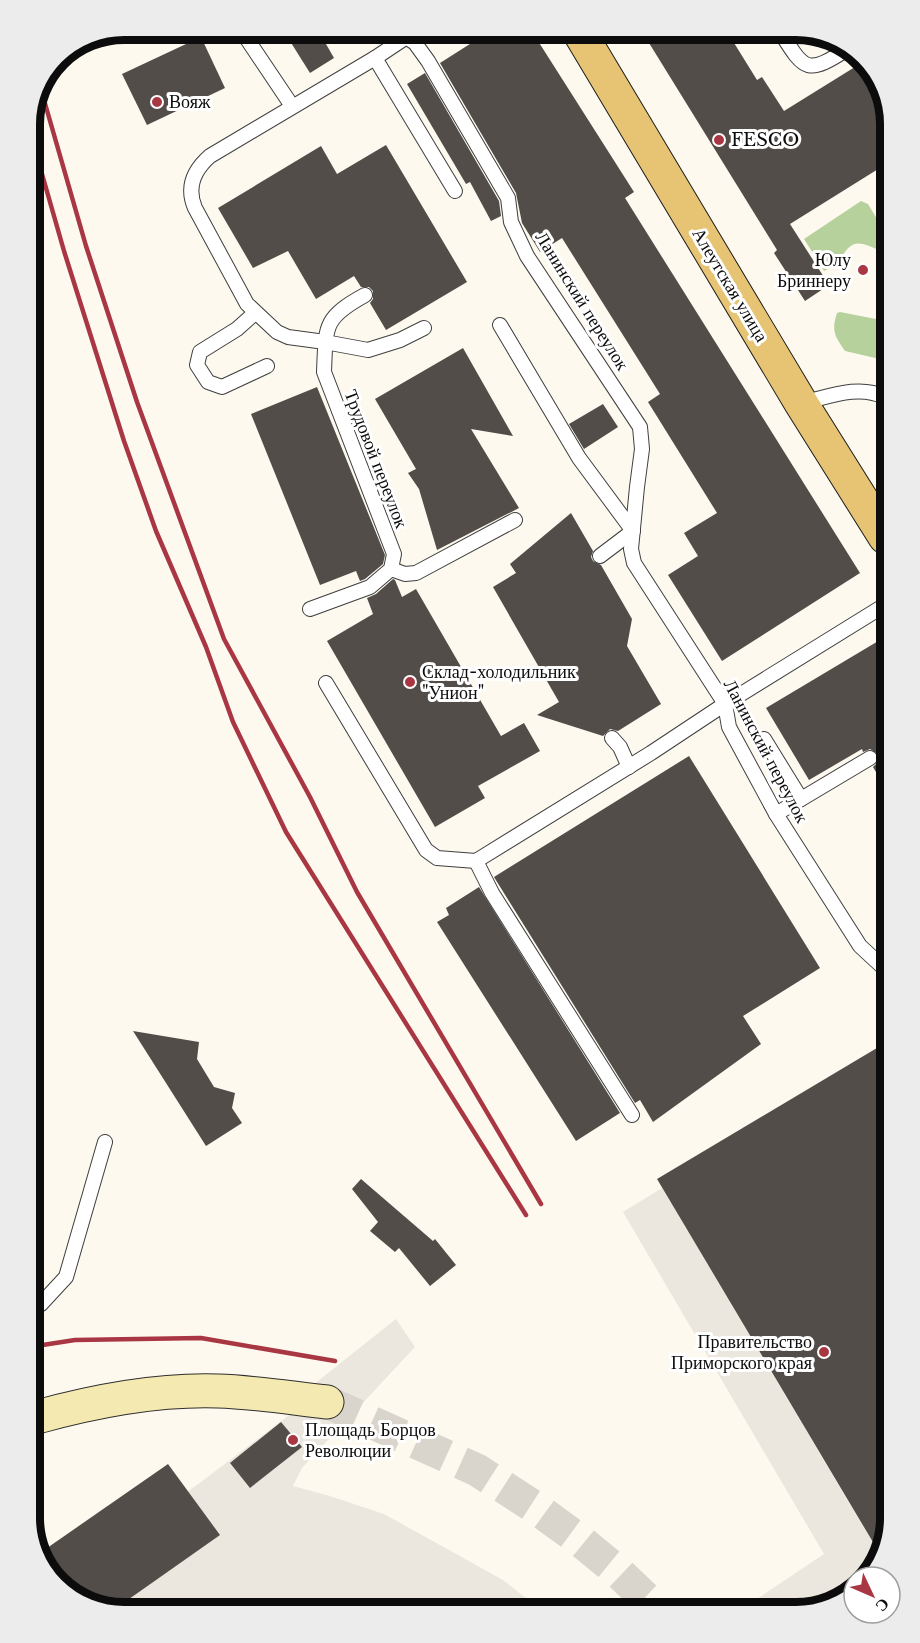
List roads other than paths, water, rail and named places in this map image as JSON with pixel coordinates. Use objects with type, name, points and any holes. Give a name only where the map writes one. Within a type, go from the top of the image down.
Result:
[{"type":"main road","name":"Алеутская улица","points":[[584,41],[801,404],[880,529]]},
{"type":"main road","points":[[40,1416],[135,1395],[217,1390],[327,1402]]},
{"type":"lane","points":[[249,40],[292,106]]},
{"type":"lane","points":[[396,40],[375,58],[210,156],[198,167],[190,195],[247,304],[277,332],[288,338],[368,350],[400,340],[424,328]]},
{"type":"lane","name":"Ланинский переулок","points":[[413,40],[508,198],[511,222],[528,256],[640,426],[642,449],[636,487],[631,554],[634,562],[724,704],[729,727],[776,814],[860,946],[880,963]]},
{"type":"lane","points":[[786,41],[799,61],[808,66],[817,67],[840,54]]},
{"type":"lane","points":[[375,58],[455,191]]},
{"type":"lane","name":"Трудовой переулок","points":[[310,609],[370,587],[391,569],[394,554],[324,372],[325,342],[330,321],[337,312],[365,295]]},
{"type":"lane","points":[[255,313],[237,328],[200,352],[197,365],[208,382],[222,387],[267,366]]},
{"type":"lane","points":[[500,325],[579,458],[633,531],[600,556]]},
{"type":"lane","points":[[801,404],[855,391],[880,395]]},
{"type":"lane","points":[[391,569],[405,574],[416,573],[515,520]]},
{"type":"lane","points":[[326,683],[426,850],[437,858],[476,861],[880,608]]},
{"type":"lane","points":[[612,738],[620,747],[629,767]]},
{"type":"lane","points":[[765,739],[801,799]]},
{"type":"lane","points":[[776,814],[870,758]]},
{"type":"lane","points":[[476,861],[492,893],[632,1115]]},
{"type":"lane","points":[[40,1305],[66,1277],[105,1142]]},
{"type":"tunnel","points":[[327,1402],[477,1470],[577,1538],[650,1602]]},
{"type":"railway","points":[[44,100],[86,246],[137,402],[224,639],[310,797],[357,892],[541,1204]]},
{"type":"railway","points":[[41,170],[124,441],[156,531],[206,647],[233,722],[286,832],[526,1215]]},
{"type":"railway","points":[[40,1345],[75,1340],[201,1338],[335,1361]]},
{"type":"place","name":"Вояж","points":[[157,102]]},
{"type":"place","name":"FESCO","points":[[719,140]]},
{"type":"place","name":"Юлу Бриннеру","points":[[863,270]]},
{"type":"place","name":"Склад-холодильник \"Унион\"","points":[[410,682]]},
{"type":"place","name":"Правительство Приморского края","points":[[824,1352]]},
{"type":"place","name":"Площадь Борцов Революции","points":[[293,1440]]}]
